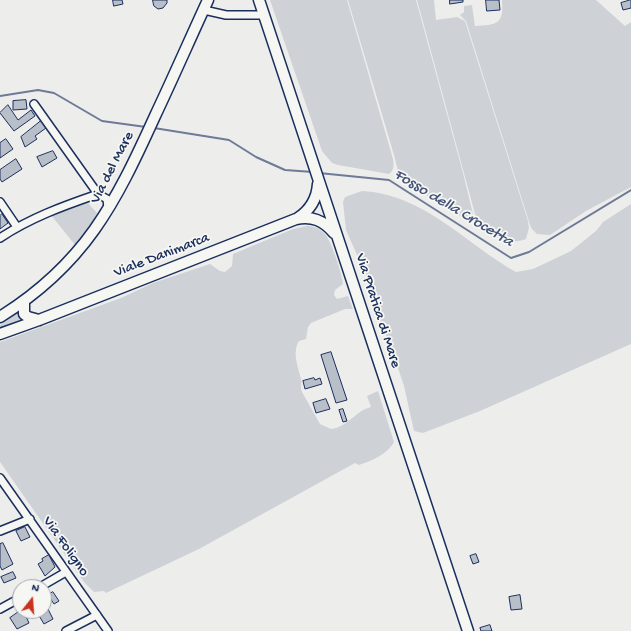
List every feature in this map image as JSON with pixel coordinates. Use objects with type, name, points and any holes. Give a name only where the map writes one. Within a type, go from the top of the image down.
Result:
[{"type":"main road","name":"Via del Mare","points":[[0,316],[24,302],[44,286],[70,261],[107,212],[127,178],[208,0]]},
{"type":"main road","name":"Via Pratica di Mare","points":[[259,0],[468,631]]},
{"type":"main road","name":"Viale Danimarca","points":[[0,334],[296,219],[306,212],[312,205],[317,194],[318,180]]},
{"type":"main road","name":"Viale Danimarca","points":[[296,219],[304,218],[319,220],[328,225],[336,236]]},
{"type":"main road","points":[[24,302],[24,314],[28,317],[39,320]]},
{"type":"street","points":[[204,10],[226,15],[264,15]]},
{"type":"street","points":[[34,104],[98,194],[107,199],[109,204],[107,212]]},
{"type":"street","points":[[0,238],[17,227],[58,208],[98,194]]},
{"type":"street","points":[[0,202],[17,227]]},
{"type":"street","name":"Via Foligno","points":[[0,478],[108,631]]},
{"type":"street","points":[[0,531],[30,519]]},
{"type":"street","points":[[52,580],[66,572]]},
{"type":"street","points":[[0,609],[12,602]]},
{"type":"street","points":[[66,631],[97,616]]},
{"type":"shaded area","points":[[270,0],[347,0],[393,159],[393,168],[389,174],[332,163],[322,151]]},
{"type":"shaded area","points":[[348,0],[416,0],[463,173],[473,214],[471,223],[400,179]]},
{"type":"shaded area","points":[[417,0],[434,0],[436,20],[457,17],[465,21],[528,221],[529,228],[526,239],[520,241],[507,241],[500,239],[478,225]]},
{"type":"shaded area","points":[[502,0],[596,0],[625,26],[631,22],[631,187],[586,211],[550,235],[537,234],[531,228],[466,21],[460,15],[464,12],[464,6],[472,5],[475,26],[494,24],[498,22],[502,14]]},
{"type":"shaded area","points":[[362,191],[384,194],[405,201],[425,211],[444,222],[498,261],[516,272],[533,269],[571,251],[596,231],[603,222],[631,204],[631,344],[480,411],[423,433],[414,431],[404,386],[393,353],[370,295],[366,275],[346,230],[343,202],[345,197]]},
{"type":"shaded area","points":[[87,202],[98,214],[75,245],[51,215]]},
{"type":"shaded area","points":[[307,226],[314,227],[322,231],[330,242],[341,273],[343,284],[335,290],[334,295],[337,299],[348,296],[353,309],[345,309],[311,323],[308,327],[306,339],[299,341],[296,355],[302,392],[320,424],[331,429],[337,428],[360,412],[371,407],[367,396],[378,391],[394,442],[388,450],[379,456],[359,465],[355,463],[199,549],[106,593],[104,591],[94,592],[84,582],[0,462],[0,342],[121,298],[153,283],[210,264],[220,271],[225,272],[232,266],[233,254],[293,229]]},
{"type":"shaded area","points":[[20,311],[26,321],[0,331],[0,325]]},
{"type":"building","points":[[113,0],[122,0],[123,4],[114,6]]},
{"type":"building","points":[[153,0],[167,0],[167,3],[163,8],[158,9],[154,6]]},
{"type":"building","points":[[450,0],[463,0],[463,2],[450,4]]},
{"type":"building","points":[[486,0],[499,0],[500,10],[487,11]]},
{"type":"building","points":[[631,0],[631,8],[623,10],[621,3]]},
{"type":"building","points":[[26,100],[27,109],[13,110],[13,101]]},
{"type":"building","points":[[8,105],[18,120],[31,110],[35,116],[14,131],[0,113]]},
{"type":"building","points":[[41,121],[46,128],[35,136],[37,139],[25,147],[21,137]]},
{"type":"building","points":[[6,139],[13,149],[0,158],[0,143]]},
{"type":"building","points":[[53,151],[57,158],[42,167],[37,157]]},
{"type":"building","points":[[16,159],[22,169],[2,182],[0,179],[0,170]]},
{"type":"building","points":[[2,214],[8,223],[0,229],[0,216]]},
{"type":"building","points":[[331,352],[347,400],[336,403],[321,355]]},
{"type":"building","points":[[314,378],[315,380],[320,378],[322,384],[305,389],[303,381]]},
{"type":"building","points":[[326,399],[330,409],[316,413],[313,403]]},
{"type":"building","points":[[343,409],[347,421],[343,422],[339,410]]},
{"type":"building","points":[[25,527],[30,537],[21,541],[16,531]]},
{"type":"building","points":[[3,543],[13,564],[2,570],[0,566],[0,544]]},
{"type":"building","points":[[476,554],[479,562],[473,564],[470,556]]},
{"type":"building","points":[[49,555],[55,567],[45,576],[38,564],[43,561],[42,559]]},
{"type":"building","points":[[13,572],[16,578],[4,583],[1,577]]},
{"type":"building","points":[[52,593],[59,601],[54,604],[52,601]]},
{"type":"building","points":[[520,595],[522,609],[511,610],[509,597]]},
{"type":"building","points":[[12,617],[12,619],[27,619],[29,623],[17,629],[10,618]]},
{"type":"building","points":[[52,617],[53,619],[44,624],[41,619],[52,619]]},
{"type":"building","points":[[490,625],[492,631],[481,631],[480,628]]},
{"type":"waterway","name":"Fosso della Crocetta","points":[[0,96],[38,90],[54,93],[102,121],[146,127]]},
{"type":"waterway","name":"Fosso della Crocetta","points":[[154,128],[229,140],[256,157],[285,170],[313,172]]},
{"type":"waterway","name":"Fosso della Crocetta","points":[[319,173],[389,180],[511,258],[529,252],[631,190]]}]
